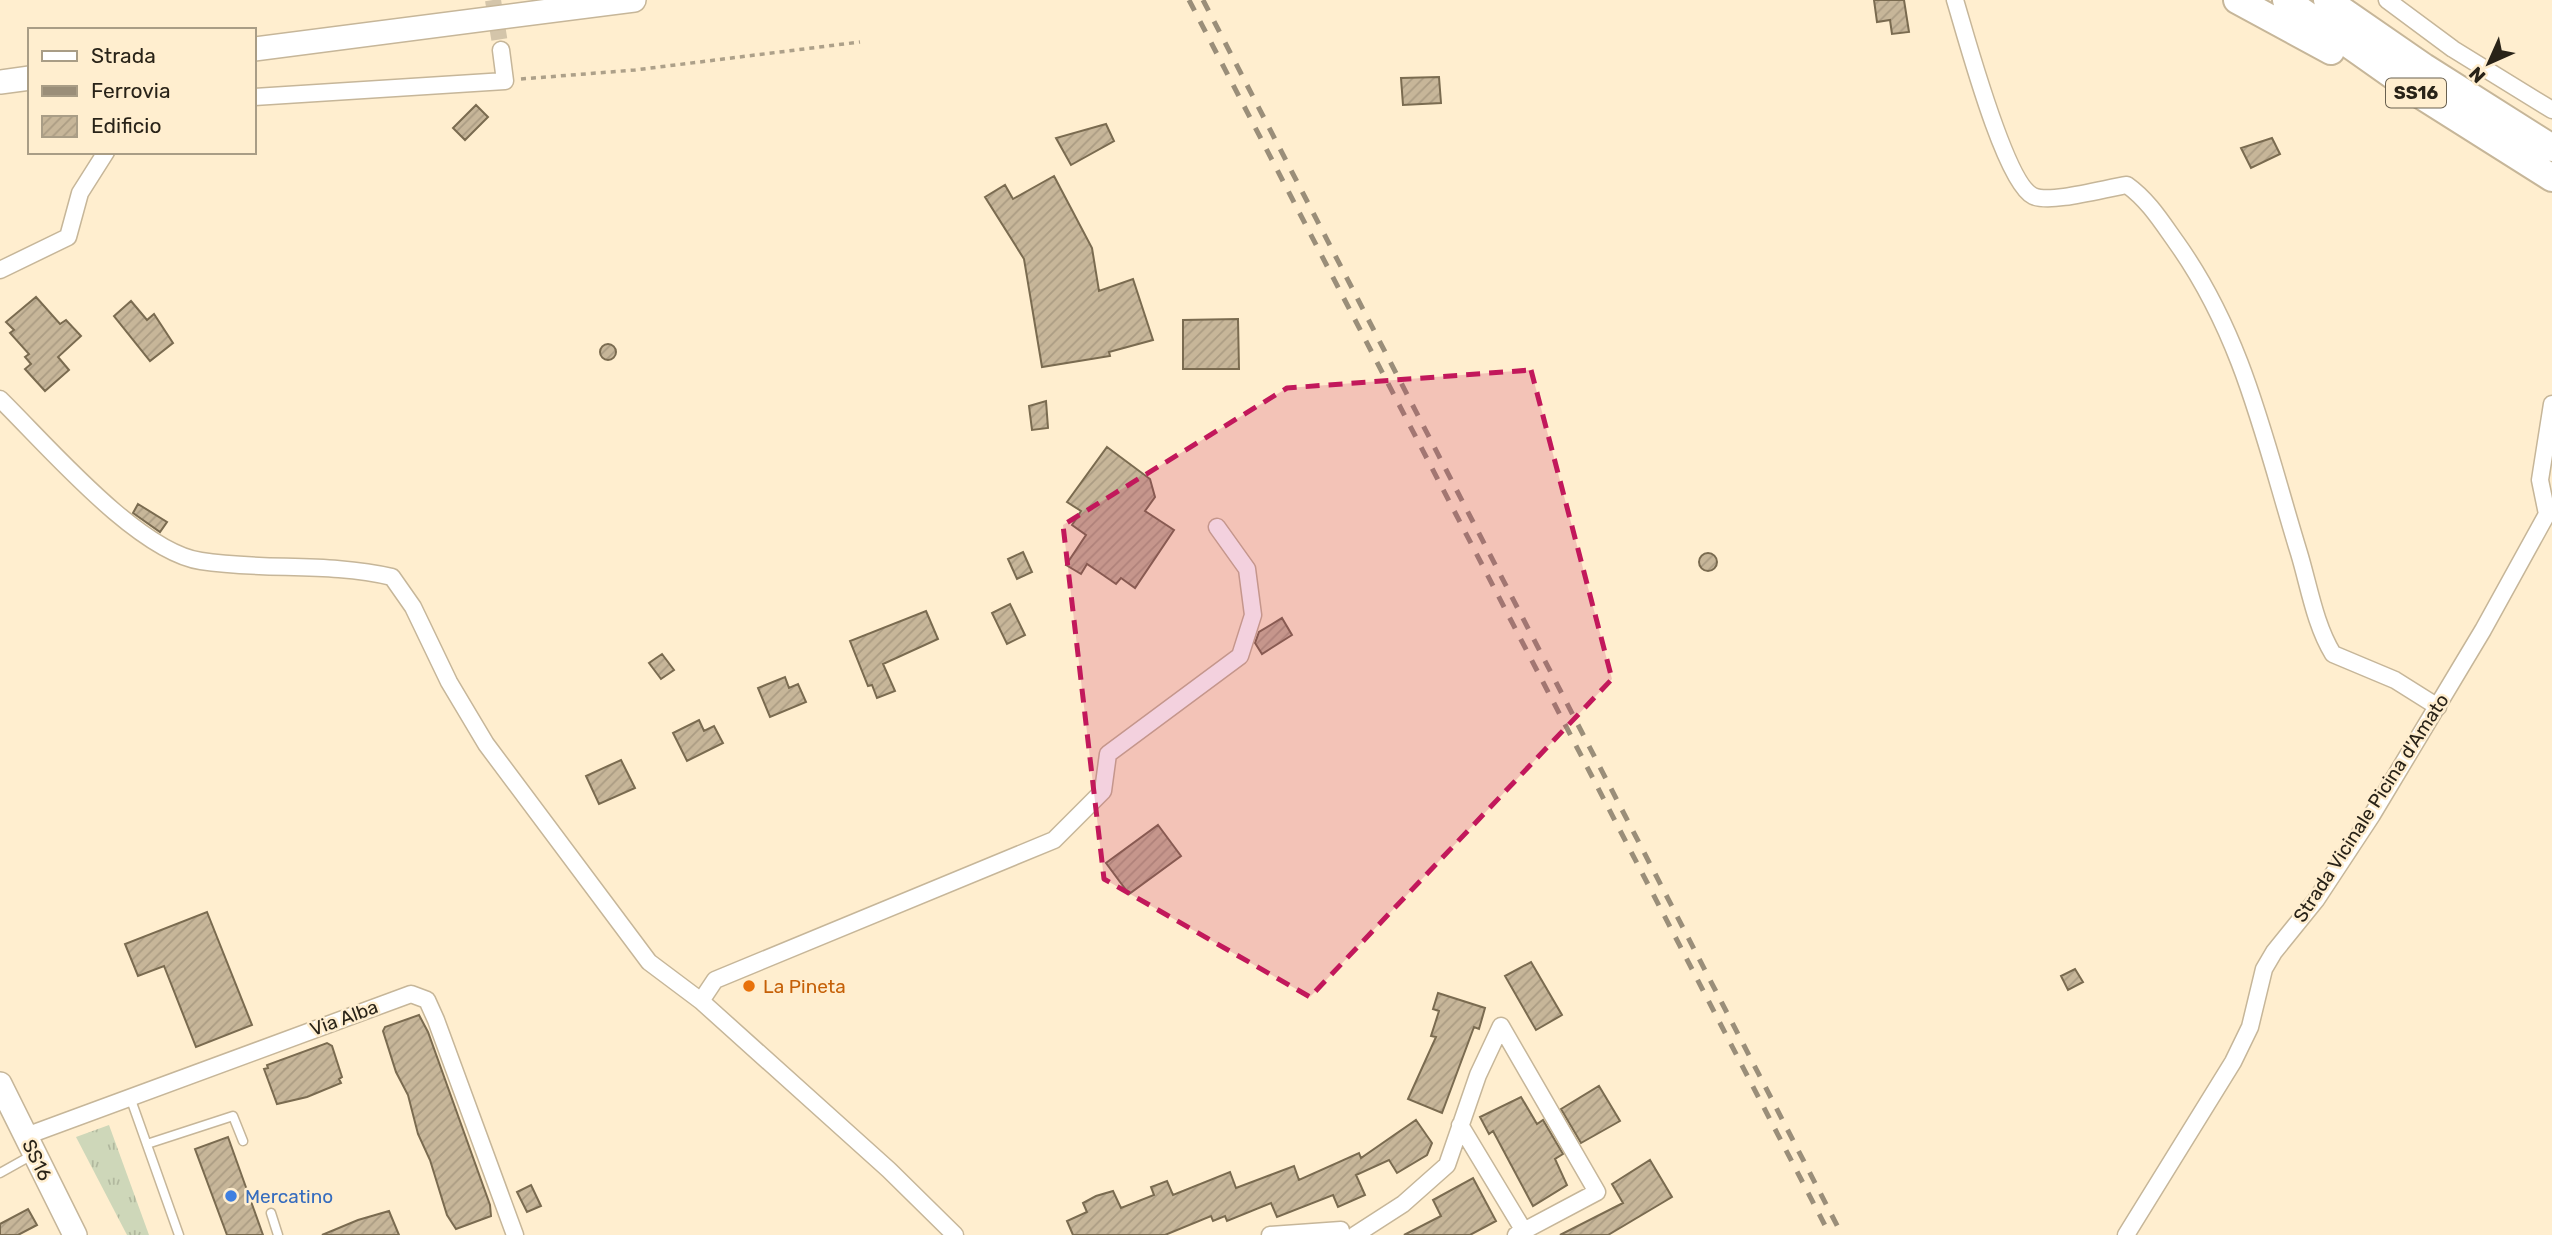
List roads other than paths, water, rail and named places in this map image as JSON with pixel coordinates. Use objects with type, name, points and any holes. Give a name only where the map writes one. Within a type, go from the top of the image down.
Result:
[{"type":"highway","name":"SS16","points":[[2237,0],[2505,149]]},
{"type":"highway","name":"SS16","points":[[2286,0],[2398,80],[2552,178]]},
{"type":"highway","name":"SS16","points":[[2327,0],[2424,67],[2552,148]]},
{"type":"main road","points":[[256,48],[634,0]]},
{"type":"main road","points":[[0,82],[28,78]]},
{"type":"main road","name":"SS16","points":[[0,1084],[75,1235]]},
{"type":"street","points":[[1955,0],[2002,145],[2021,187],[2033,196],[2047,199],[2127,185],[2150,206],[2210,294],[2229,331],[2253,397],[2316,612],[2333,654],[2395,680],[2438,707]]},
{"type":"street","points":[[2387,0],[2453,49],[2552,110]]},
{"type":"street","points":[[256,97],[505,80],[501,50]]},
{"type":"street","points":[[0,270],[68,237],[80,193],[105,154]]},
{"type":"street","points":[[0,399],[132,529],[166,550],[198,561],[354,568],[392,576],[413,607],[449,682],[486,744],[649,961],[701,1001],[889,1170],[956,1235]]},
{"type":"street","name":"Strada Vicinale Picina d'Amato","points":[[2126,1235],[2233,1062],[2250,1027],[2264,969],[2274,952],[2316,900],[2438,707],[2547,514],[2546,483],[2552,404]]},
{"type":"street","points":[[701,1001],[715,980],[1054,840],[1103,791],[1108,754],[1240,656],[1253,615],[1247,569],[1217,527]]},
{"type":"street","name":"Via Alba","points":[[30,1145],[130,1097],[411,994],[427,1000],[436,1020],[515,1235]]},
{"type":"street","points":[[1355,1235],[1403,1205],[1447,1165],[1460,1125],[1478,1075],[1501,1026],[1597,1192],[1520,1233],[1460,1125]]},
{"type":"street","points":[[1270,1235],[1309,1230],[1341,1230],[1340,1235]]},
{"type":"lane","points":[[130,1097],[179,1235]]},
{"type":"lane","points":[[147,1144],[233,1116],[243,1141]]},
{"type":"lane","points":[[0,1173],[30,1145]]},
{"type":"lane","points":[[271,1213],[278,1235]]},
{"type":"tunnel","points":[[493,0],[501,50]]},
{"type":"railway","points":[[1189,0],[1830,1235]]},
{"type":"railway","points":[[1203,0],[1842,1235]]},
{"type":"place","name":"La Pineta","points":[[749,986]]},
{"type":"place","name":"Mercatino","points":[[231,1196]]}]
